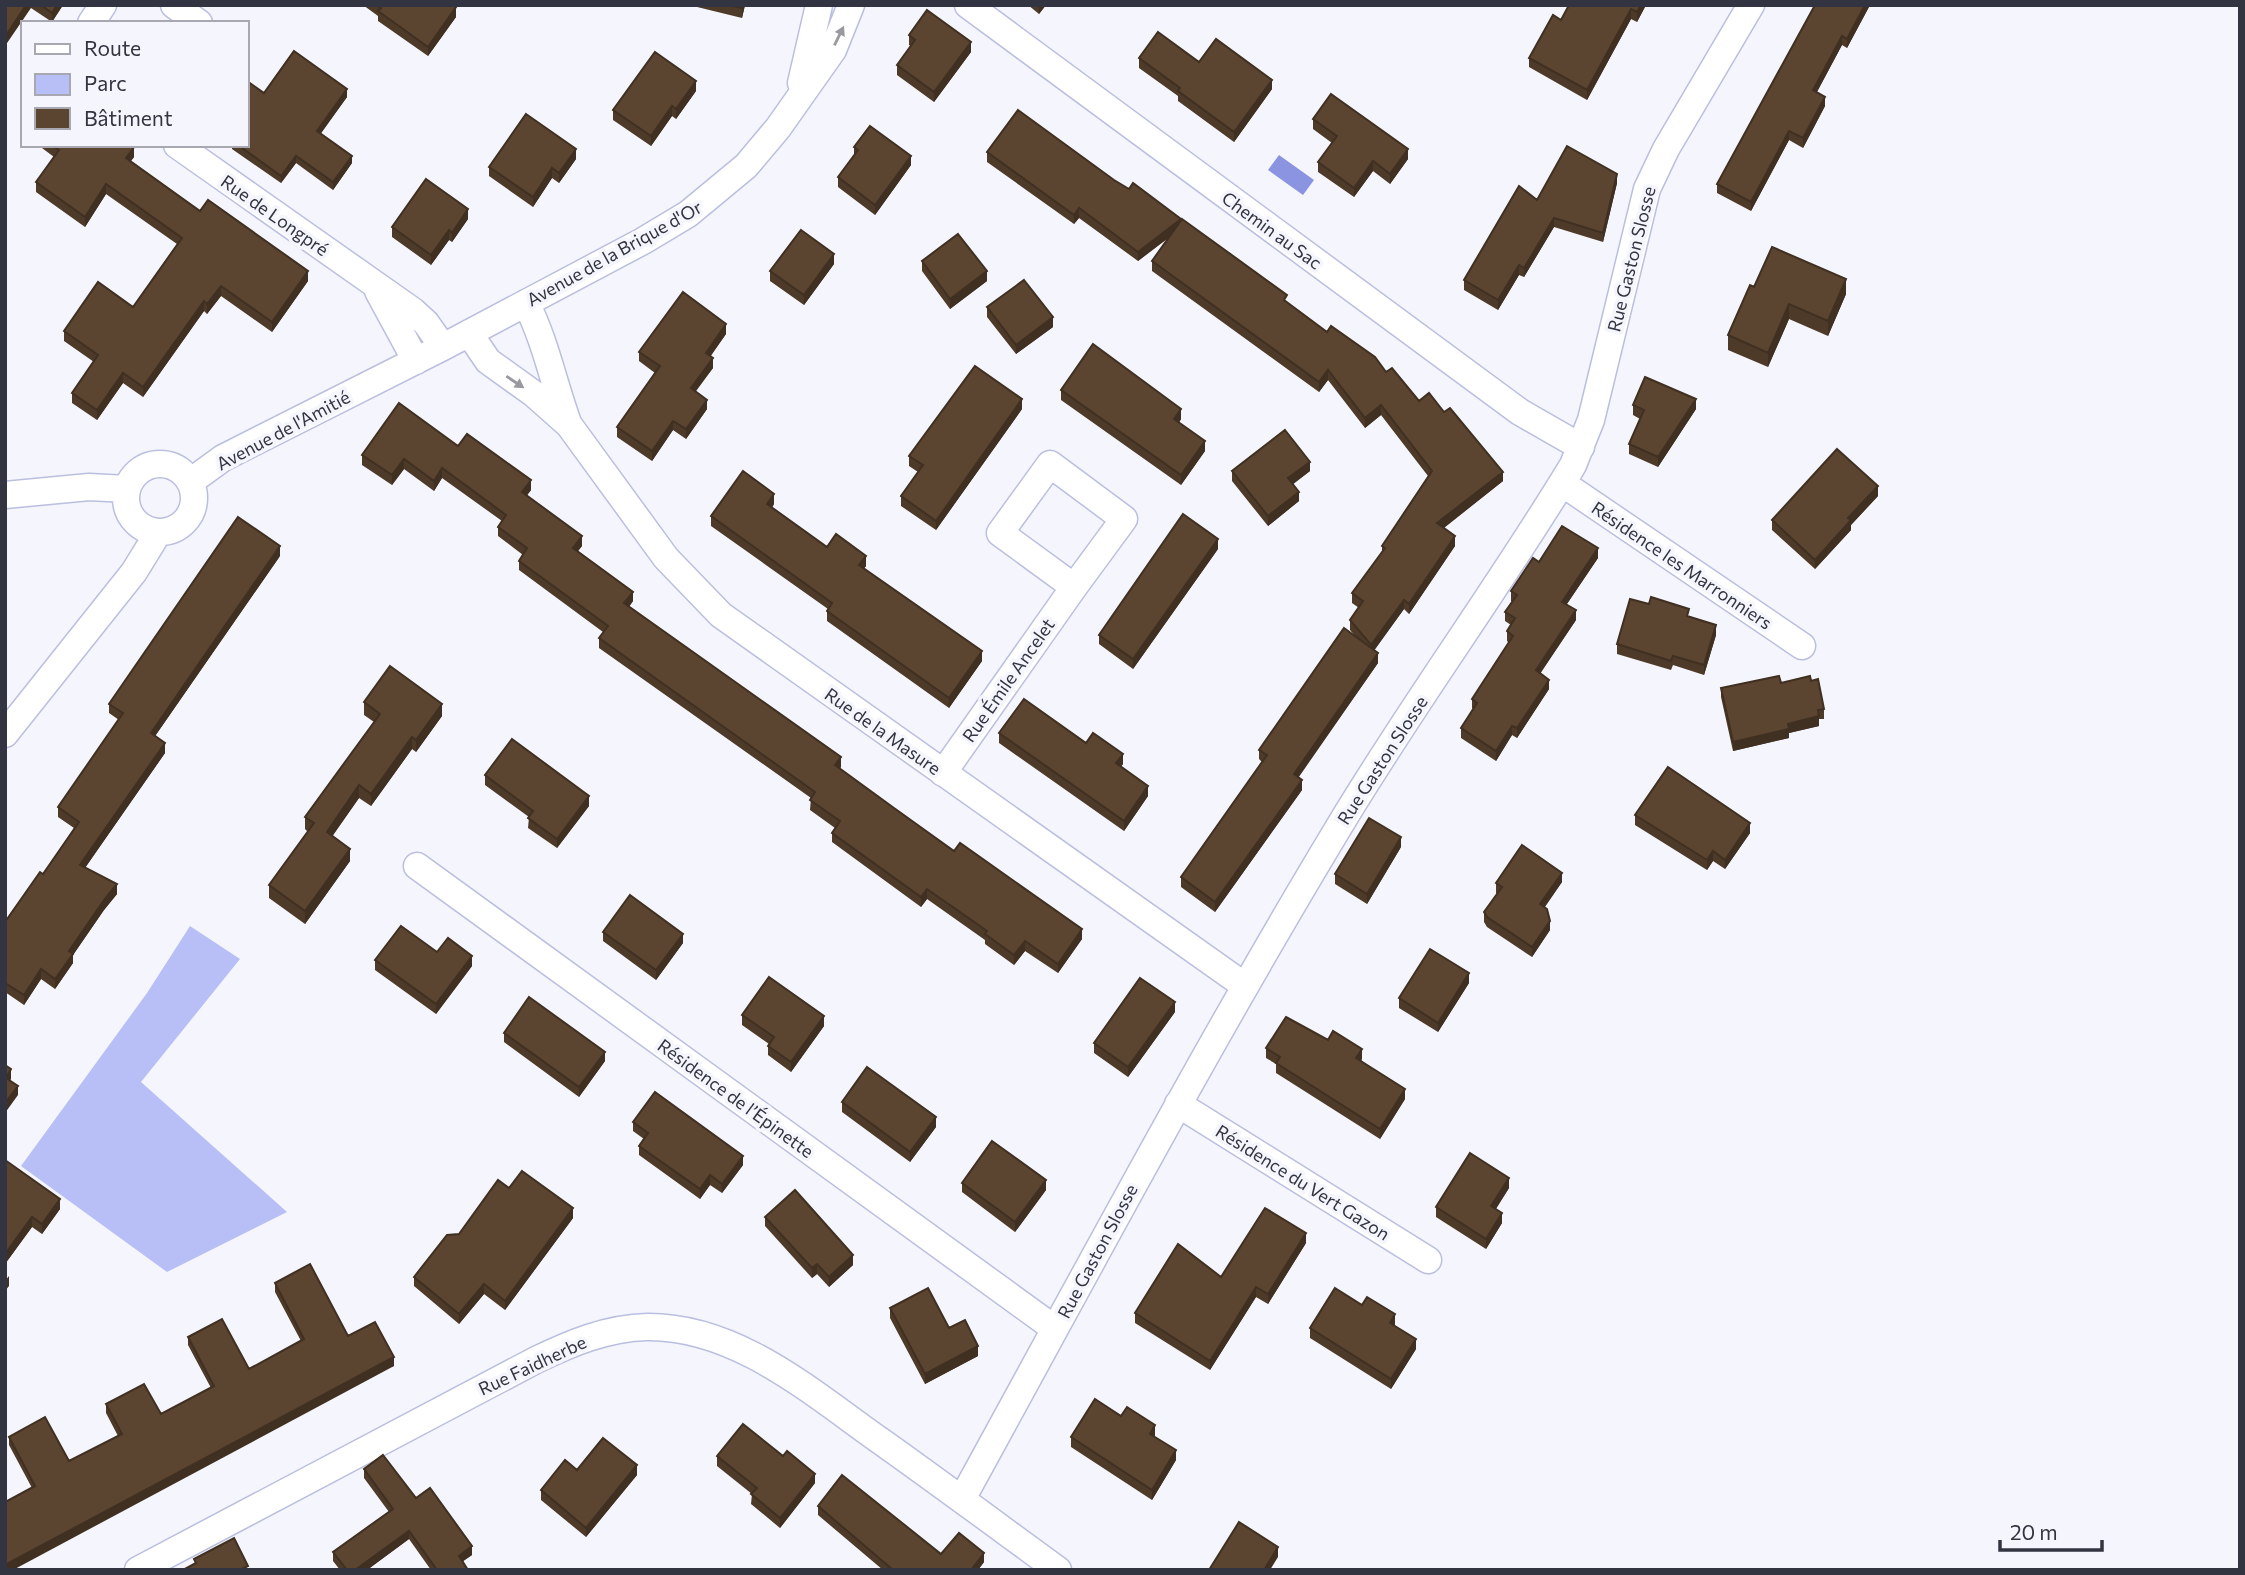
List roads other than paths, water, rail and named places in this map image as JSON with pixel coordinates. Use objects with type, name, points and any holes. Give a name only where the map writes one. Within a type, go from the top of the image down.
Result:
[{"type":"street","points":[[92,21],[103,5]]},
{"type":"street","points":[[174,5],[196,21]]},
{"type":"street","name":"Avenue de la Brique d'Or","points":[[794,105],[808,59],[819,5]]},
{"type":"street","name":"Avenue de la Brique d'Or","points":[[443,347],[667,227],[709,199],[746,166],[794,105],[833,50],[851,5]]},
{"type":"street","name":"Chemin au Sac","points":[[968,5],[1520,412],[1581,447]]},
{"type":"street","name":"Rue Gaston Slosse","points":[[962,1499],[1245,986],[1346,815],[1562,483],[1581,447],[1591,420],[1647,189],[1665,149],[1751,5]]},
{"type":"street","name":"Rue de Longpré","points":[[180,147],[413,311],[426,323],[443,347]]},
{"type":"street","name":"Rue de Longpré","points":[[373,284],[416,360]]},
{"type":"street","name":"Rue de la Masure","points":[[526,303],[539,328],[569,425]]},
{"type":"street","name":"Rue de la Masure","points":[[469,333],[488,360],[534,394],[569,425],[666,558],[721,615],[1245,986]]},
{"type":"street","name":"Avenue de l'Amitié","points":[[190,482],[223,458],[443,347]]},
{"type":"street","points":[[162,464],[183,473],[190,482],[195,500],[189,517],[175,529],[158,533],[143,528],[132,518],[126,504],[127,489],[131,478],[140,470],[162,464]]},
{"type":"street","name":"Rue Émile Ancelet","points":[[943,773],[1124,519],[1050,464],[1000,533],[1074,587]]},
{"type":"street","name":"Résidence les Marronniers","points":[[1562,483],[1802,646]]},
{"type":"street","points":[[5,495],[89,487],[127,489]]},
{"type":"street","points":[[5,734],[134,572],[158,533]]},
{"type":"street","name":"Résidence de l’Épinette","points":[[417,866],[1055,1329]]},
{"type":"street","name":"Résidence du Vert Gazon","points":[[1178,1104],[1427,1260]]},
{"type":"street","name":"Rue Faidherbe","points":[[138,1570],[536,1360],[589,1337],[638,1328],[670,1329],[697,1334],[751,1354],[828,1404],[1058,1570]]}]
